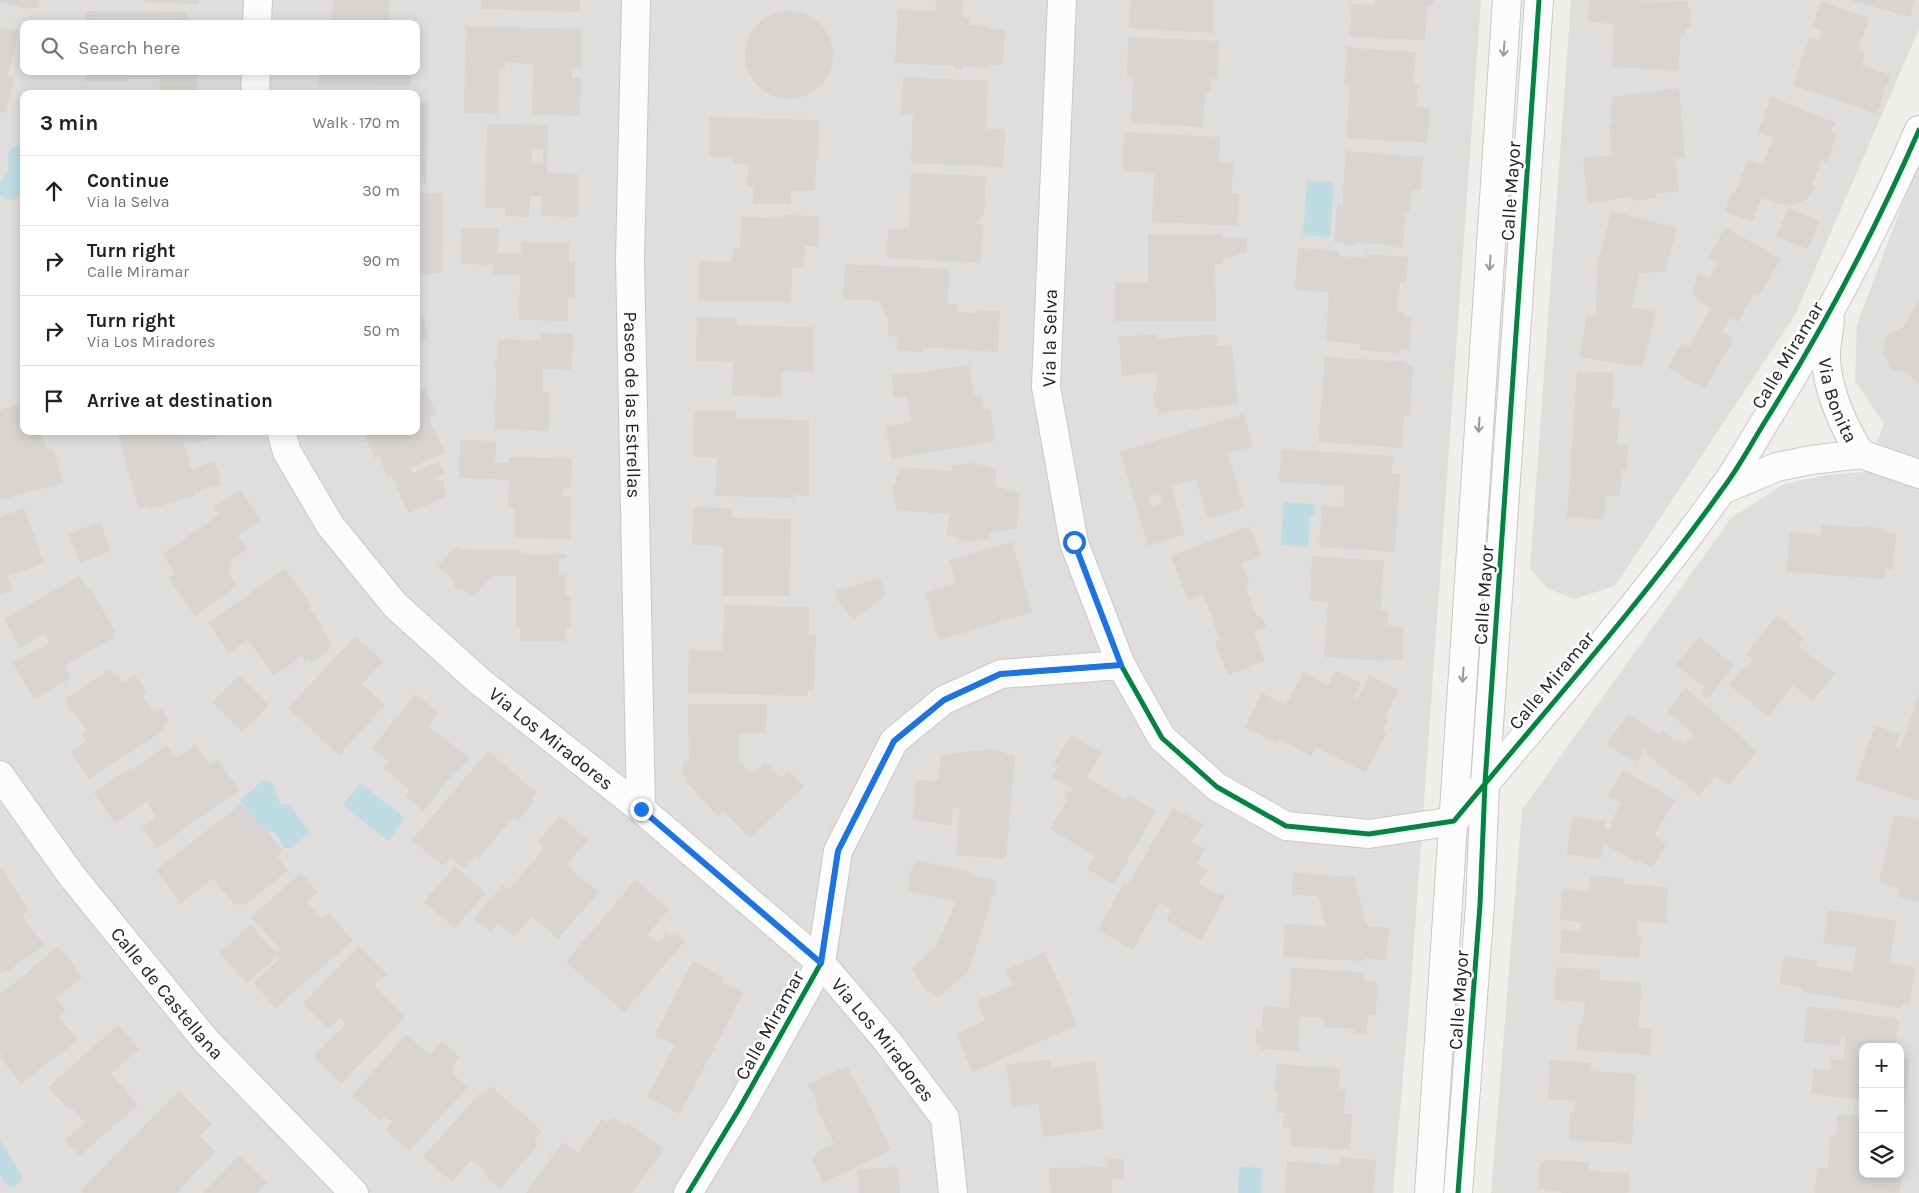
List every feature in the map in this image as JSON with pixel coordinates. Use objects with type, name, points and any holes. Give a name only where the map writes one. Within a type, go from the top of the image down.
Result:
[{"type":"street","points":[[257,20],[258,0]]},
{"type":"street","name":"Paseo de las Estrellas","points":[[636,0],[630,260],[641,809]]},
{"type":"street","name":"Via la Selva","points":[[1062,0],[1046,387],[1074,542],[1121,665]]},
{"type":"street","name":"Calle Mayor","points":[[1429,1193],[1507,0]]},
{"type":"street","name":"Calle Mayor","points":[[1458,1193],[1480,905],[1485,783],[1538,0]]},
{"type":"street","points":[[255,90],[256,75]]},
{"type":"street","name":"Calle Miramar","points":[[1454,821],[1649,587],[1722,490],[1831,311],[1892,192],[1919,130]]},
{"type":"street","name":"Via Bonita","points":[[1831,311],[1826,359],[1834,397],[1849,435],[1861,454]]},
{"type":"street","name":"Via Los Miradores","points":[[282,435],[287,452],[330,525],[395,605],[478,680],[641,809],[821,963],[888,1042],[945,1118],[953,1193]]},
{"type":"street","name":"Via Bonita","points":[[1722,490],[1777,467],[1811,460],[1861,454],[1919,474]]},
{"type":"street","points":[[1121,665],[1162,738],[1217,787],[1286,826],[1369,834],[1454,821]]},
{"type":"street","name":"Calle Miramar","points":[[688,1193],[739,1109],[821,963],[838,851],[894,741],[944,700],[1000,674],[1121,665]]},
{"type":"street","name":"Calle de Castellana","points":[[0,775],[71,875],[207,1042],[354,1193]]},
{"type":"shaded area","points":[[0,0],[1481,0],[1411,984],[1393,1193],[0,1193]]},
{"type":"shaded area","points":[[1571,0],[1919,0],[1919,29],[1796,313],[1615,586],[1574,599],[1548,589],[1530,568]]},
{"type":"shaded area","points":[[1919,161],[1919,1193],[1491,1193],[1522,810],[1731,518],[1784,484],[1828,475],[1865,472],[1884,424],[1855,381],[1857,324]]},
{"type":"water","points":[[20,146],[20,193],[12,200],[0,194],[2,181],[8,167],[8,154],[13,148]]},
{"type":"water","points":[[1307,180],[1334,182],[1330,237],[1303,235]]},
{"type":"water","points":[[1283,502],[1315,504],[1314,516],[1310,516],[1308,547],[1281,545]]},
{"type":"water","points":[[267,780],[273,783],[280,804],[290,805],[310,833],[290,848],[284,848],[275,832],[268,832],[263,825],[260,828],[240,800],[262,781]]},
{"type":"water","points":[[360,783],[405,818],[388,841],[343,805]]},
{"type":"water","points":[[0,1140],[22,1175],[21,1181],[15,1187],[6,1185],[0,1175]]},
{"type":"water","points":[[1239,1167],[1262,1168],[1261,1193],[1238,1193]]},
{"type":"building","points":[[0,0],[40,0],[38,9],[29,7],[28,9],[0,2]]},
{"type":"building","points":[[144,0],[199,0],[198,4],[143,2]]},
{"type":"building","points":[[333,0],[389,0],[389,20],[332,20]]},
{"type":"building","points":[[481,0],[580,0],[580,12],[481,9]]},
{"type":"building","points":[[936,0],[963,0],[962,17],[969,18],[969,25],[990,26],[989,29],[1005,30],[1003,65],[988,65],[988,68],[963,66],[963,70],[955,70],[955,66],[895,63],[898,9],[935,11]]},
{"type":"building","points":[[1130,0],[1214,0],[1213,33],[1129,28]]},
{"type":"building","points":[[1374,0],[1434,0],[1433,6],[1427,6],[1425,40],[1350,37],[1351,4],[1374,5]]},
{"type":"building","points":[[1589,0],[1688,1],[1687,9],[1691,9],[1690,28],[1686,27],[1685,36],[1681,35],[1678,71],[1612,67],[1614,24],[1588,22]]},
{"type":"building","points":[[1850,0],[1915,0],[1910,17]]},
{"type":"building","points":[[1821,1],[1869,18],[1858,51],[1865,53],[1861,65],[1890,75],[1877,114],[1793,85],[1809,37],[1819,40],[1822,31],[1812,27]]},
{"type":"building","points":[[86,11],[187,12],[187,20],[86,20]]},
{"type":"building","points":[[789,11],[806,15],[820,24],[829,38],[833,55],[829,72],[820,86],[806,95],[789,99],[772,95],[758,86],[749,72],[745,55],[749,38],[758,24],[772,15]]},
{"type":"building","points":[[466,26],[582,29],[581,69],[572,69],[572,78],[581,78],[580,116],[532,114],[533,64],[505,63],[505,68],[499,68],[498,114],[464,113]]},
{"type":"building","points":[[0,27],[18,31],[8,76],[14,78],[6,113],[0,112]]},
{"type":"building","points":[[1128,37],[1219,41],[1217,79],[1211,79],[1210,93],[1205,93],[1203,127],[1131,123],[1133,76],[1127,76]]},
{"type":"building","points":[[1347,46],[1416,52],[1413,85],[1418,85],[1416,107],[1430,108],[1427,143],[1346,138],[1350,85],[1344,84]]},
{"type":"building","points":[[86,75],[197,75],[197,90],[159,90],[160,79],[86,81]]},
{"type":"building","points":[[319,75],[411,75],[411,86],[319,85]]},
{"type":"building","points":[[903,77],[988,81],[986,129],[1005,129],[1003,167],[911,163],[913,114],[901,114]]},
{"type":"building","points":[[1679,88],[1685,158],[1676,159],[1679,191],[1656,194],[1656,198],[1633,201],[1632,197],[1588,203],[1583,158],[1612,155],[1609,124],[1612,124],[1610,104],[1613,103],[1612,97]]},
{"type":"building","points":[[1771,97],[1836,123],[1832,132],[1837,135],[1827,162],[1822,160],[1812,186],[1816,187],[1809,197],[1802,202],[1791,205],[1778,204],[1761,198],[1752,222],[1725,212],[1732,192],[1735,193],[1747,160],[1763,165],[1773,138],[1758,132]]},
{"type":"building","points":[[420,103],[428,103],[426,183],[420,183]]},
{"type":"building","points":[[710,117],[819,120],[815,191],[791,191],[791,204],[753,204],[753,187],[747,186],[748,164],[733,164],[733,157],[710,157]]},
{"type":"building","points":[[487,124],[548,125],[547,173],[578,174],[578,217],[541,216],[542,196],[530,196],[529,217],[505,216],[505,208],[485,207]],"holes":[[[532,149],[543,149],[543,164],[532,163]]]},
{"type":"building","points":[[1124,132],[1220,137],[1219,162],[1233,162],[1232,194],[1239,194],[1238,226],[1152,222],[1154,173],[1122,171]]},
{"type":"building","points":[[1346,151],[1423,157],[1421,191],[1411,190],[1409,213],[1405,212],[1403,248],[1393,247],[1393,245],[1355,243],[1355,246],[1344,246],[1344,242],[1334,242],[1337,204],[1342,205]]},
{"type":"building","points":[[911,173],[986,176],[984,216],[980,216],[980,221],[976,221],[976,224],[983,224],[981,263],[887,258],[888,229],[909,229]]},
{"type":"building","points":[[420,190],[422,190],[422,193],[443,193],[442,273],[420,275]]},
{"type":"building","points":[[1788,208],[1819,221],[1808,249],[1776,237]]},
{"type":"building","points":[[1612,211],[1677,228],[1665,272],[1639,273],[1632,307],[1656,312],[1642,367],[1580,357],[1587,314],[1596,316],[1597,265]]},
{"type":"building","points":[[784,215],[819,216],[818,247],[805,246],[804,268],[792,268],[791,302],[698,301],[699,261],[732,262],[734,248],[740,249],[741,217],[784,218]]},
{"type":"building","points":[[1725,227],[1781,259],[1759,296],[1754,293],[1738,322],[1730,318],[1722,332],[1734,338],[1705,389],[1668,368],[1682,343],[1689,347],[1711,308],[1697,300],[1698,298],[1692,294],[1698,273],[1709,279],[1718,263],[1709,257]]},
{"type":"building","points":[[462,228],[498,228],[498,253],[521,253],[521,242],[569,243],[569,262],[575,262],[575,298],[568,298],[568,321],[519,320],[520,275],[493,275],[493,265],[461,264]]},
{"type":"building","points":[[1148,234],[1222,234],[1222,238],[1247,238],[1247,252],[1222,259],[1222,264],[1215,264],[1216,321],[1115,321],[1115,282],[1148,282]]},
{"type":"building","points":[[1298,248],[1339,251],[1339,256],[1366,258],[1366,254],[1408,257],[1406,283],[1400,282],[1397,312],[1404,312],[1403,317],[1411,318],[1409,349],[1401,349],[1401,353],[1360,350],[1361,344],[1326,341],[1329,292],[1295,290]]},
{"type":"building","points":[[845,264],[949,269],[948,304],[958,305],[957,312],[977,313],[977,310],[1000,311],[998,352],[923,347],[922,352],[897,350],[897,337],[888,336],[888,320],[880,301],[843,299]]},
{"type":"building","points":[[1919,299],[1919,384],[1908,373],[1891,369],[1883,353],[1885,339],[1889,334],[1903,327]]},
{"type":"building","points":[[420,316],[424,316],[429,340],[420,342]]},
{"type":"building","points":[[697,317],[737,318],[737,325],[814,327],[813,372],[782,371],[782,397],[732,396],[733,362],[696,361]]},
{"type":"building","points":[[541,333],[573,334],[572,370],[543,369],[543,392],[550,392],[549,431],[495,429],[496,368],[494,368],[494,362],[497,362],[498,339],[541,340]]},
{"type":"building","points":[[1157,334],[1157,339],[1217,334],[1218,346],[1229,345],[1232,347],[1238,402],[1235,405],[1159,414],[1159,408],[1154,408],[1153,392],[1156,391],[1157,385],[1156,372],[1122,376],[1119,337]]},
{"type":"building","points":[[1325,357],[1407,362],[1407,366],[1413,366],[1410,416],[1404,416],[1402,448],[1318,442]]},
{"type":"building","points":[[969,365],[974,395],[981,394],[984,410],[990,409],[995,441],[891,459],[886,426],[911,422],[906,396],[894,398],[891,375],[910,372],[911,374]]},
{"type":"building","points":[[1577,371],[1614,373],[1612,408],[1620,408],[1617,444],[1628,445],[1627,470],[1621,470],[1620,496],[1606,496],[1604,519],[1567,517]]},
{"type":"building","points":[[425,388],[437,414],[429,418],[445,453],[410,468],[412,473],[439,461],[444,474],[435,477],[438,481],[444,479],[445,497],[408,513],[392,476],[388,478],[379,456],[374,458],[365,435],[420,435],[420,390]]},
{"type":"building","points":[[20,404],[20,435],[42,435],[46,449],[53,448],[63,483],[0,500],[0,410]]},
{"type":"building","points":[[694,410],[736,411],[736,418],[809,420],[809,496],[794,495],[794,498],[715,496],[717,458],[693,457]]},
{"type":"building","points":[[1244,414],[1253,446],[1228,453],[1244,508],[1208,519],[1196,479],[1171,486],[1185,534],[1148,546],[1120,452]],"holes":[[[1159,494],[1162,503],[1152,507],[1149,497]]]},
{"type":"building","points":[[118,435],[221,435],[196,443],[184,443],[191,469],[215,462],[222,484],[194,492],[195,496],[148,509],[147,506],[139,509]]},
{"type":"building","points":[[460,440],[496,441],[495,463],[509,463],[509,457],[572,458],[571,489],[563,489],[563,496],[571,496],[570,539],[514,538],[514,508],[508,508],[509,480],[459,478]]},
{"type":"building","points":[[1282,449],[1393,456],[1391,473],[1400,474],[1395,552],[1319,547],[1322,506],[1343,507],[1345,486],[1279,482]]},
{"type":"building","points":[[974,463],[996,469],[995,486],[1020,494],[1017,529],[990,532],[990,539],[968,542],[947,535],[949,514],[897,510],[893,489],[900,467],[952,471],[952,466]]},
{"type":"building","points":[[240,489],[261,520],[237,536],[247,549],[229,562],[232,567],[227,570],[237,586],[195,616],[169,578],[175,574],[162,554],[219,515],[214,507]]},
{"type":"building","points":[[693,507],[732,508],[732,518],[791,519],[790,596],[722,596],[723,546],[692,545]]},
{"type":"building","points":[[24,508],[44,563],[8,576],[13,591],[0,595],[0,517]]},
{"type":"building","points":[[100,522],[111,551],[80,563],[69,534]]},
{"type":"building","points":[[1822,525],[1883,528],[1883,532],[1896,534],[1893,570],[1885,569],[1885,579],[1786,572],[1790,532],[1821,535]]},
{"type":"building","points":[[1250,526],[1261,556],[1241,563],[1250,585],[1246,587],[1257,617],[1261,615],[1266,627],[1254,632],[1265,661],[1228,675],[1215,642],[1220,640],[1203,594],[1188,600],[1171,556]]},
{"type":"building","points":[[1012,542],[1032,612],[939,640],[925,592],[956,583],[949,560]]},
{"type":"building","points":[[457,545],[463,551],[466,548],[468,550],[521,550],[521,554],[567,554],[567,559],[559,559],[559,575],[566,575],[566,596],[570,596],[570,628],[565,628],[565,641],[520,641],[520,628],[516,628],[516,576],[492,576],[472,598],[465,591],[456,589],[452,579],[438,566]]},
{"type":"building","points":[[1312,556],[1384,561],[1380,610],[1389,611],[1387,625],[1404,627],[1402,660],[1385,659],[1384,661],[1324,657],[1328,602],[1310,601]]},
{"type":"building","points":[[285,569],[312,606],[309,608],[324,629],[322,630],[331,643],[329,645],[331,648],[311,663],[308,659],[305,661],[302,656],[274,676],[248,640],[229,653],[208,623]]},
{"type":"building","points":[[80,576],[87,589],[90,588],[115,631],[112,633],[114,637],[64,666],[71,678],[34,699],[13,663],[49,643],[44,634],[20,648],[4,619]]},
{"type":"building","points":[[880,578],[886,595],[853,620],[836,598],[837,591]]},
{"type":"building","points":[[724,605],[809,607],[809,635],[816,635],[814,691],[808,690],[808,696],[688,693],[689,650],[723,651]]},
{"type":"building","points":[[1777,615],[1804,638],[1798,646],[1835,674],[1813,701],[1793,685],[1768,717],[1729,685],[1753,659],[1746,654]]},
{"type":"building","points":[[355,636],[383,661],[362,684],[385,705],[339,755],[288,708]]},
{"type":"building","points":[[1699,637],[1734,666],[1707,699],[1700,693],[1705,688],[1676,665]]},
{"type":"building","points":[[110,669],[114,676],[117,674],[122,683],[135,675],[147,693],[143,696],[154,714],[161,709],[169,721],[162,725],[165,730],[89,779],[71,752],[86,741],[82,735],[87,731],[74,712],[72,713],[65,699]]},
{"type":"building","points":[[1335,670],[1361,683],[1354,697],[1358,699],[1369,675],[1399,690],[1384,718],[1388,720],[1383,730],[1387,732],[1366,772],[1316,747],[1311,756],[1279,739],[1277,743],[1245,727],[1262,693],[1286,705],[1303,672],[1328,685]]},
{"type":"building","points":[[239,675],[267,704],[267,708],[242,732],[212,702]]},
{"type":"building","points":[[1686,688],[1757,752],[1728,786],[1716,776],[1699,796],[1674,774],[1672,776],[1645,752],[1648,749],[1645,746],[1641,751],[1643,754],[1636,762],[1607,744],[1628,714],[1660,735],[1663,730],[1676,742],[1677,738],[1685,746],[1694,735],[1667,711]]},
{"type":"building","points":[[1919,693],[1919,801],[1856,780],[1875,726],[1900,734],[1895,747],[1900,749]]},
{"type":"building","points":[[415,694],[439,713],[428,726],[469,758],[456,774],[454,772],[424,811],[405,796],[410,790],[383,768],[389,762],[372,748]]},
{"type":"building","points":[[688,704],[767,704],[766,734],[739,734],[739,764],[741,763],[752,774],[765,762],[781,778],[789,770],[804,787],[750,838],[723,811],[718,816],[686,782],[687,776],[683,775],[683,761],[689,761]]},
{"type":"building","points":[[1071,735],[1102,753],[1087,777],[1126,800],[1129,795],[1156,811],[1114,885],[1087,869],[1095,856],[1050,829],[1067,800],[1063,798],[1067,791],[1071,793],[1073,789],[1052,777],[1059,767],[1054,764]]},
{"type":"building","points":[[196,744],[210,765],[218,760],[239,790],[157,848],[142,828],[156,818],[147,801],[115,823],[94,793],[129,768],[130,771],[167,745],[176,758]]},
{"type":"building","points":[[991,749],[1015,756],[1006,859],[956,855],[960,808],[953,807],[952,826],[913,819],[916,780],[938,781],[941,755]]},
{"type":"building","points":[[488,751],[536,792],[532,798],[535,801],[518,821],[513,817],[479,858],[475,855],[463,869],[451,858],[443,866],[412,840]]},
{"type":"building","points":[[1623,770],[1675,800],[1654,836],[1666,844],[1652,867],[1639,860],[1638,863],[1603,843],[1601,859],[1567,854],[1572,817],[1606,821],[1605,829],[1610,830],[1612,825],[1610,823],[1621,803],[1608,796]]},
{"type":"building","points":[[241,804],[260,828],[263,825],[283,851],[277,856],[288,871],[243,906],[240,902],[235,906],[213,878],[181,903],[156,870]]},
{"type":"building","points":[[1173,808],[1203,824],[1192,842],[1205,849],[1197,864],[1207,870],[1199,884],[1219,895],[1221,892],[1226,895],[1201,940],[1166,920],[1172,909],[1160,902],[1133,950],[1098,930],[1125,882],[1129,883]]},
{"type":"building","points":[[1894,815],[1919,820],[1919,902],[1897,897],[1899,888],[1879,883]]},
{"type":"building","points":[[560,816],[588,840],[567,864],[573,869],[571,870],[599,892],[558,939],[532,916],[514,937],[498,923],[491,932],[474,918],[503,885],[509,890],[544,848],[537,842]]},
{"type":"building","points":[[916,860],[971,872],[970,875],[996,880],[995,885],[998,886],[995,897],[991,896],[990,899],[992,899],[968,972],[937,998],[923,988],[912,968],[937,945],[956,902],[909,891],[909,875]]},
{"type":"building","points":[[455,866],[486,893],[455,928],[424,902]]},
{"type":"building","points":[[2,869],[29,911],[22,916],[44,945],[7,972],[6,970],[0,974],[0,870]]},
{"type":"building","points":[[301,873],[318,892],[306,902],[322,919],[329,913],[353,940],[276,1008],[253,983],[280,959],[277,957],[247,983],[219,953],[251,925],[275,952],[279,948],[251,917]]},
{"type":"building","points":[[1293,873],[1354,877],[1367,926],[1389,928],[1386,960],[1365,958],[1364,961],[1283,957],[1285,924],[1326,926],[1318,896],[1292,895]]},
{"type":"building","points":[[1591,875],[1623,878],[1623,884],[1668,887],[1666,923],[1638,921],[1637,935],[1641,935],[1639,958],[1560,953],[1562,929],[1580,931],[1581,922],[1560,920],[1562,889],[1589,891]]},
{"type":"building","points":[[635,880],[669,909],[648,934],[658,943],[667,933],[672,939],[676,934],[685,941],[624,1012],[566,962]]},
{"type":"building","points":[[1828,910],[1896,921],[1890,963],[1915,967],[1909,1005],[1902,1004],[1901,1008],[1801,992],[1803,988],[1779,984],[1784,956],[1817,961],[1817,966],[1853,972],[1856,947],[1823,943]]},
{"type":"building","points":[[58,946],[76,967],[82,978],[56,998],[66,1011],[59,1017],[78,1040],[21,1084],[0,1057],[2,1054],[0,1052],[0,994]]},
{"type":"building","points":[[359,946],[387,974],[374,986],[405,1017],[341,1084],[313,1056],[346,1024],[340,1018],[329,1029],[303,1003]]},
{"type":"building","points":[[1045,952],[1077,1025],[973,1072],[956,1034],[985,1021],[977,1001],[1013,985],[1006,970]]},
{"type":"building","points":[[693,961],[723,977],[721,981],[743,993],[680,1114],[647,1097],[675,1045],[655,1035]]},
{"type":"building","points":[[1556,967],[1600,970],[1600,980],[1642,983],[1638,1028],[1652,1029],[1650,1055],[1577,1050],[1578,1024],[1583,1024],[1585,1002],[1554,1000]]},
{"type":"building","points":[[1291,968],[1364,972],[1363,981],[1377,982],[1376,1015],[1368,1015],[1366,1034],[1354,1033],[1355,1029],[1323,1027],[1324,1018],[1300,1017],[1298,1051],[1260,1049],[1261,1044],[1256,1044],[1256,1029],[1262,1029],[1263,1006],[1289,1008]]},
{"type":"building","points":[[1808,1006],[1899,1019],[1896,1043],[1859,1043],[1859,1100],[1811,1094],[1814,1069],[1830,1071],[1831,1059],[1843,1060],[1846,1036],[1841,1035],[1840,1046],[1803,1042]]},
{"type":"building","points":[[118,1025],[139,1049],[111,1074],[138,1105],[80,1156],[65,1140],[85,1123],[72,1108],[70,1111],[48,1087]]},
{"type":"building","points":[[406,1034],[430,1055],[442,1041],[460,1058],[451,1069],[455,1073],[453,1075],[468,1087],[409,1151],[386,1130],[392,1122],[384,1116],[380,1120],[352,1096]]},
{"type":"building","points":[[1904,1057],[1910,1058],[1904,1103]]},
{"type":"building","points":[[1050,1059],[1051,1068],[1095,1061],[1104,1129],[1043,1137],[1038,1103],[1012,1107],[1006,1065]]},
{"type":"building","points":[[1550,1060],[1591,1063],[1590,1071],[1636,1074],[1632,1144],[1569,1140],[1570,1113],[1574,1113],[1575,1101],[1548,1099]]},
{"type":"building","points":[[1276,1064],[1340,1068],[1339,1089],[1346,1089],[1344,1113],[1352,1114],[1350,1150],[1290,1146],[1291,1129],[1283,1128],[1285,1113],[1276,1113],[1278,1092],[1275,1092]]},
{"type":"building","points":[[847,1066],[862,1095],[864,1094],[891,1150],[823,1183],[812,1159],[816,1156],[815,1153],[834,1144],[815,1105],[818,1104],[808,1085]]},
{"type":"building","points":[[491,1086],[542,1131],[534,1141],[538,1145],[500,1189],[471,1160],[452,1182],[423,1157],[480,1093],[482,1096]]},
{"type":"building","points":[[179,1091],[212,1124],[200,1136],[216,1152],[176,1193],[84,1193],[81,1190]]},
{"type":"building","points":[[1838,1114],[1859,1116],[1859,1178],[1901,1178],[1900,1193],[1815,1193],[1817,1168],[1828,1168],[1830,1135],[1836,1135]]},
{"type":"building","points":[[613,1117],[626,1126],[628,1123],[664,1149],[632,1193],[526,1193],[563,1142],[578,1153],[602,1119],[608,1123]]},
{"type":"building","points":[[239,1155],[267,1182],[256,1193],[203,1193]]},
{"type":"building","points":[[1340,1157],[1376,1160],[1374,1193],[1285,1193],[1287,1161],[1339,1165]]},
{"type":"building","points":[[1107,1159],[1124,1159],[1124,1178],[1111,1179],[1112,1193],[1050,1193],[1049,1168],[1108,1167]]},
{"type":"building","points":[[1544,1160],[1589,1162],[1589,1171],[1630,1173],[1628,1193],[1561,1193],[1561,1191],[1538,1190],[1540,1162],[1544,1162]]},
{"type":"building","points":[[898,1167],[900,1193],[859,1193],[857,1170]]},
{"type":"cycle path","points":[[1458,1193],[1480,905],[1485,783],[1539,0]]},
{"type":"cycle path","points":[[688,1193],[739,1109],[821,963],[838,851],[894,741],[944,700],[1001,674],[1121,665],[1162,738],[1217,787],[1286,826],[1369,834],[1454,821],[1657,576],[1733,474],[1787,385],[1848,278],[1885,205],[1919,130]]},
{"type":"route","points":[[641,809],[821,963],[838,851],[894,741],[944,700],[1000,674],[1121,665],[1074,542]]}]
